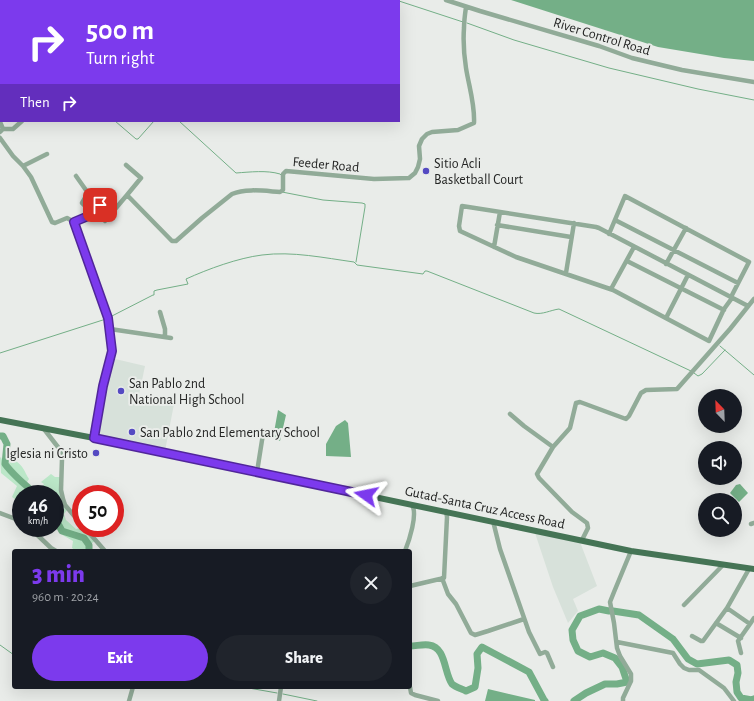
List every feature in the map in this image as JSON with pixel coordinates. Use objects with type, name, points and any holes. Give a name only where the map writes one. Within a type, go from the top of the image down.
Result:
[{"type":"main road","name":"Gutad-Santa Cruz Access Road","points":[[0,420],[446,511],[631,551],[751,569]]},
{"type":"street","name":"River Control Road","points":[[446,0],[599,46],[632,58],[682,70],[754,82]]},
{"type":"street","name":"Feeder Road","points":[[128,195],[172,240],[176,241],[232,194],[244,191],[280,192],[283,190],[283,174],[286,171],[374,179],[409,178],[415,173],[418,167],[420,159],[419,146],[427,134],[432,132],[458,130],[474,123],[473,102],[466,69],[464,48],[466,7]]},
{"type":"street","points":[[0,122],[2,131],[13,129],[21,122]]},
{"type":"street","points":[[0,138],[12,156],[23,166],[31,177],[52,222],[55,223],[67,218],[74,222],[108,318],[112,351],[103,386],[94,438]]},
{"type":"street","points":[[23,166],[47,154]]},
{"type":"street","points":[[76,176],[88,194],[82,203],[105,221],[141,178],[126,165]]},
{"type":"street","points":[[609,234],[625,196],[749,262],[731,298],[724,310],[709,342],[611,289],[516,257],[460,231],[459,226],[462,206],[596,227],[609,234],[666,264],[688,275],[731,298],[748,306]]},
{"type":"street","points":[[74,222],[94,212],[100,205]]},
{"type":"street","points":[[494,247],[500,212]]},
{"type":"street","points":[[615,220],[738,283]]},
{"type":"street","points":[[566,274],[574,223]]},
{"type":"street","points":[[497,225],[572,238]]},
{"type":"street","points":[[666,264],[686,228]]},
{"type":"street","points":[[611,289],[634,247]]},
{"type":"street","points":[[627,260],[724,310]]},
{"type":"street","points":[[666,318],[688,275]]},
{"type":"street","points":[[582,540],[588,528],[587,523],[572,512],[539,478],[537,474],[552,447],[570,428],[577,402],[626,419],[641,393],[644,391],[676,390],[697,368],[754,299]]},
{"type":"street","points":[[110,329],[168,337],[160,312]]},
{"type":"street","points":[[510,414],[552,447]]},
{"type":"street","points":[[44,429],[61,451],[61,490],[65,505],[72,513]]},
{"type":"street","points":[[257,472],[263,434]]},
{"type":"street","points":[[406,549],[412,531],[414,508],[412,504]]},
{"type":"street","points":[[412,586],[444,578],[446,511]]},
{"type":"street","points":[[0,513],[12,518]]},
{"type":"street","points":[[493,521],[500,549],[529,632],[540,654],[545,652],[547,653],[554,667]]},
{"type":"street","points":[[39,537],[53,549]]},
{"type":"street","points":[[93,537],[103,549]]},
{"type":"street","points":[[623,701],[631,681],[631,674],[620,656],[610,602],[631,551]]},
{"type":"street","points":[[684,605],[723,565]]},
{"type":"street","points":[[692,636],[703,641],[727,608],[751,569]]},
{"type":"street","points":[[442,578],[448,594],[456,604],[471,633],[475,635],[524,619]]},
{"type":"street","points":[[727,608],[750,624]]},
{"type":"street","points":[[741,653],[738,641],[754,618]]},
{"type":"street","points":[[716,623],[741,638]]},
{"type":"street","points":[[617,642],[674,653],[684,668],[689,670],[699,670],[724,688],[734,701]]},
{"type":"street","points":[[129,701],[132,689]]},
{"type":"street","points":[[410,689],[411,693],[438,701]]},
{"type":"street","points":[[279,701],[281,692]]},
{"type":"shaded area","points":[[511,0],[754,0],[754,61],[724,58],[658,47]]},
{"type":"shaded area","points":[[111,358],[145,366],[139,395],[174,404],[165,451],[96,436]]},
{"type":"shaded area","points":[[278,410],[286,415],[280,441],[273,438]]},
{"type":"shaded area","points":[[345,420],[348,423],[351,457],[326,456],[326,444],[336,426]]},
{"type":"shaded area","points":[[1,457],[4,466],[9,473],[21,485],[16,485],[1,473]]},
{"type":"shaded area","points":[[16,461],[22,467],[29,479],[27,482],[7,463]]},
{"type":"shaded area","points":[[51,474],[55,477],[61,477],[61,485],[43,485],[41,482]]},
{"type":"shaded area","points":[[736,485],[741,485],[748,493],[742,499],[742,493],[730,493]]},
{"type":"shaded area","points":[[64,498],[68,509],[64,514]]},
{"type":"shaded area","points":[[64,514],[66,520],[72,525],[72,532],[64,530]]},
{"type":"shaded area","points":[[535,533],[580,542],[597,586],[573,599],[578,611],[568,623],[553,587]]},
{"type":"shaded area","points":[[64,534],[81,540],[87,549],[72,548],[73,541],[64,536]]},
{"type":"shaded area","points":[[86,537],[92,537],[95,541],[92,543]]},
{"type":"shaded area","points":[[488,689],[535,700],[535,701],[485,701]]},
{"type":"waterway","points":[[400,1],[463,22]]},
{"type":"waterway","points":[[467,23],[514,40],[609,68],[698,89],[754,100]]},
{"type":"waterway","points":[[116,122],[136,139],[138,139],[153,122]]},
{"type":"waterway","points":[[180,122],[236,173],[264,172],[281,175]]},
{"type":"waterway","points":[[282,192],[323,200],[365,204],[356,262]]},
{"type":"waterway","points":[[110,317],[154,295],[154,291],[188,284],[186,279],[223,264],[262,255],[297,254],[354,262],[357,265],[423,274],[427,271],[534,313],[543,313],[559,309],[691,371]]},
{"type":"waterway","points":[[0,353],[106,319]]},
{"type":"waterway","points":[[720,346],[754,375]]},
{"type":"waterway","points":[[694,373],[698,376],[702,374],[725,350]]},
{"type":"waterway","points":[[0,436],[3,436],[7,444],[5,464],[25,485]]},
{"type":"waterway","points":[[64,532],[84,538],[89,545],[89,549]]},
{"type":"waterway","points":[[574,701],[586,693],[605,684],[627,682],[622,667],[615,658],[603,653],[590,657],[578,651],[573,640],[572,630],[580,616],[599,609],[609,611]]},
{"type":"waterway","points":[[613,611],[639,615],[673,639],[688,659],[697,664],[729,660],[737,665],[737,692],[741,698],[754,699]]},
{"type":"waterway","points":[[0,645],[12,654]]},
{"type":"waterway","points":[[412,646],[429,645],[439,650],[452,684],[466,691],[475,687],[478,668],[477,654],[482,647],[529,672],[545,701]]},
{"type":"waterway","points":[[254,689],[277,693]]},
{"type":"waterway","points":[[283,694],[317,701]]},
{"type":"place","name":"Sitio Acli Basketball Court","points":[[426,171]]},
{"type":"place","name":"San Pablo 2nd National High School","points":[[121,391]]},
{"type":"place","name":"San Pablo 2nd Elementary School","points":[[132,432]]},
{"type":"place","name":"Iglesia ni Cristo","points":[[96,453]]},
{"type":"route","points":[[100,205],[93,214],[74,222],[108,318],[112,351],[103,386],[94,438],[366,495]]}]
